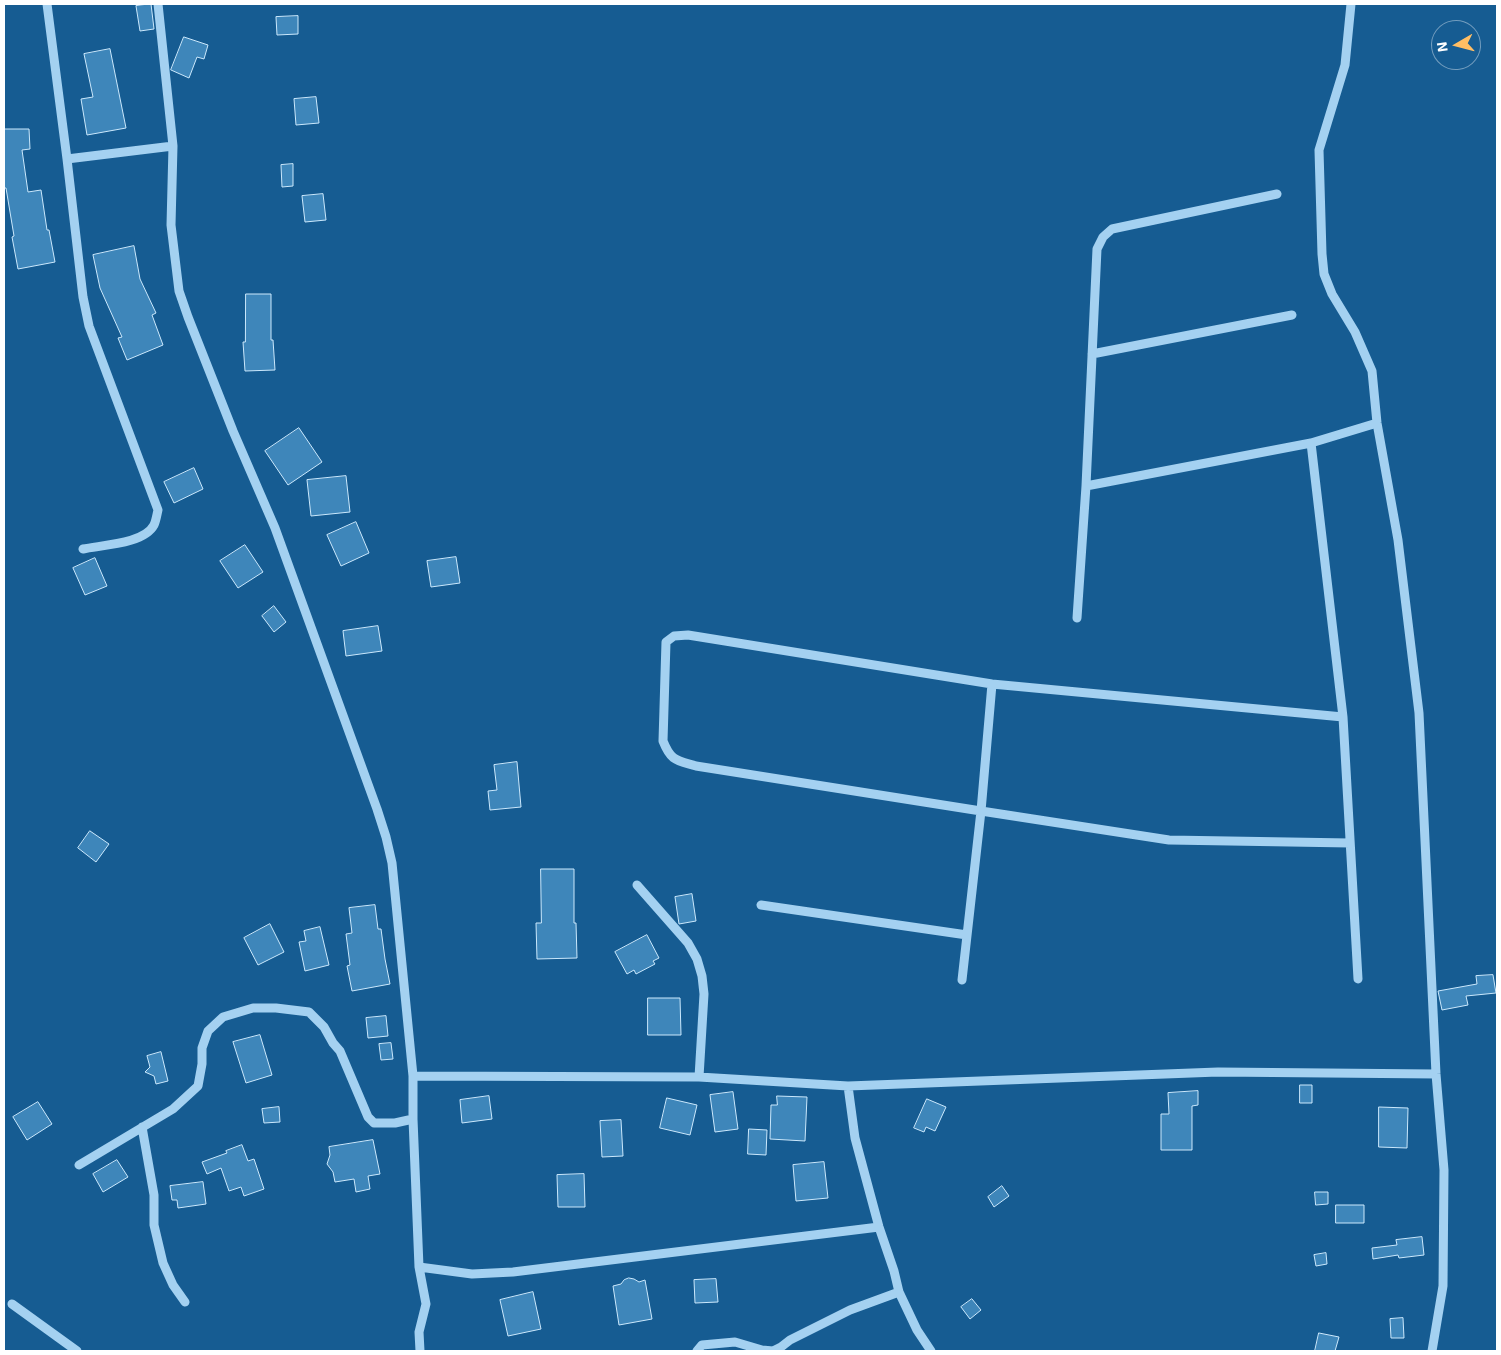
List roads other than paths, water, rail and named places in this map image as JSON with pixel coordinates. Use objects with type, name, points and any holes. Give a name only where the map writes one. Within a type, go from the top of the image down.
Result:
[{"type":"street","points":[[47,4],[68,159],[82,297],[89,326],[158,510],[154,525],[146,534],[135,539],[83,549]]},
{"type":"street","points":[[158,4],[173,146],[171,224],[180,292],[188,317],[275,528],[386,837],[392,863],[413,1076],[419,1267],[426,1304],[419,1332],[420,1351]]},
{"type":"street","points":[[1352,4],[1345,65],[1320,150],[1322,254],[1324,274],[1332,294],[1355,332],[1372,371],[1376,423],[1398,540],[1419,713],[1436,1074],[1444,1170],[1443,1286],[1432,1351]]},
{"type":"street","points":[[68,159],[173,146]]},
{"type":"street","points":[[1077,618],[1086,486],[1097,249],[1102,237],[1112,229],[1277,194]]},
{"type":"street","points":[[1092,354],[1292,315]]},
{"type":"street","points":[[1086,486],[1311,443],[1376,423]]},
{"type":"street","points":[[1311,443],[1343,717],[1358,979]]},
{"type":"street","points":[[1343,717],[992,684],[688,635],[674,636],[666,642],[663,741],[668,752],[675,760],[696,766],[1169,840],[1350,843]]},
{"type":"street","points":[[962,980],[981,811],[992,684]]},
{"type":"street","points":[[637,885],[688,943],[697,959],[702,976],[704,994],[700,1077]]},
{"type":"street","points":[[761,905],[967,934]]},
{"type":"street","points":[[79,1165],[173,1109],[198,1086],[202,1064],[202,1048],[208,1031],[222,1018],[253,1008],[276,1008],[310,1012],[324,1027],[340,1051],[368,1117],[374,1123],[395,1123],[413,1119]]},
{"type":"street","points":[[413,1076],[700,1077],[848,1086],[1218,1072],[1436,1074]]},
{"type":"street","points":[[848,1086],[855,1138],[878,1227],[894,1271],[899,1292],[917,1330],[931,1351]]},
{"type":"street","points":[[142,1126],[154,1195],[154,1225],[163,1263],[173,1284],[185,1302]]},
{"type":"street","points":[[419,1267],[472,1274],[513,1272],[878,1227]]},
{"type":"street","points":[[697,1351],[702,1345],[735,1342],[762,1350],[773,1351],[790,1340],[850,1310],[899,1292]]},
{"type":"street","points":[[12,1304],[77,1351]]}]
